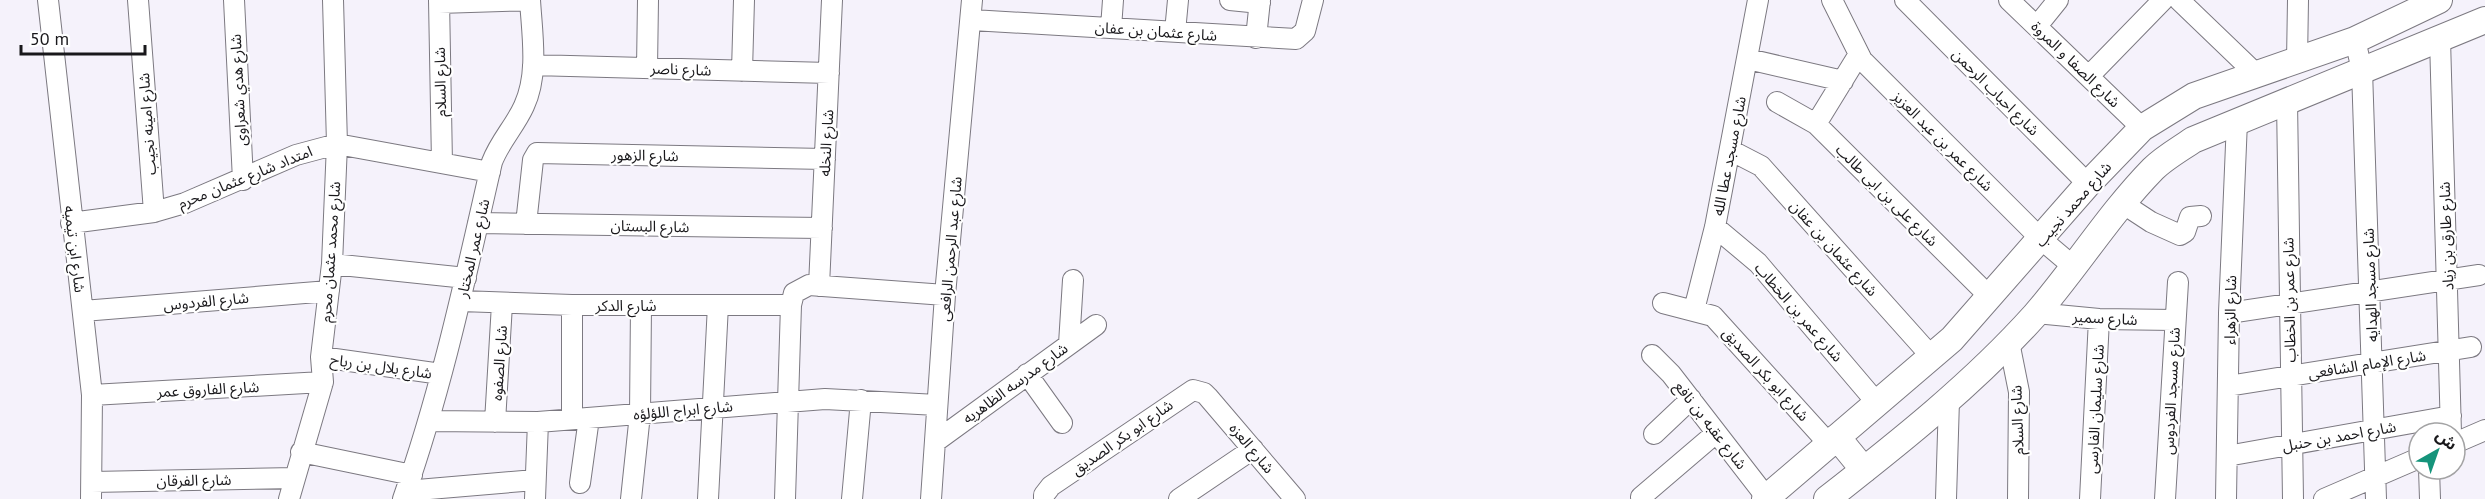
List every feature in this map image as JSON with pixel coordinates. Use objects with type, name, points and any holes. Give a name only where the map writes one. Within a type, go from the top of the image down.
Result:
[{"type":"main road","name":"شارع محمد نجيب","points":[[1766,498],[1952,339],[2042,240],[2088,184],[2142,128],[2194,96],[2355,40],[2439,0]]},
{"type":"main road","points":[[1827,499],[1949,400],[2009,342],[2036,313],[2122,203],[2154,167],[2193,140],[2485,20]]},
{"type":"main road","points":[[1833,441],[1864,470]]},
{"type":"street","name":"شارع ابن تيميه","points":[[48,0],[71,223],[92,395],[91,490]]},
{"type":"street","name":"شارع امينه نجيب","points":[[138,0],[154,212]]},
{"type":"street","name":"شارع هدي شعراوى","points":[[234,0],[243,180]]},
{"type":"street","name":"شارع محمد عثمان محرم","points":[[290,499],[323,382],[321,357],[332,264],[337,144],[333,0]]},
{"type":"street","points":[[439,2],[530,0]]},
{"type":"street","name":"شارع عمر المختار","points":[[407,488],[429,421],[461,301],[490,172],[500,143],[525,104],[533,65],[530,0]]},
{"type":"street","points":[[647,68],[648,0]]},
{"type":"street","points":[[742,71],[744,0]]},
{"type":"street","name":"شارع النخله","points":[[819,286],[832,0]]},
{"type":"street","name":"شارع عبد الرحمن الرافعى","points":[[931,499],[945,295],[972,20],[972,0]]},
{"type":"street","points":[[1111,28],[1113,0]]},
{"type":"street","points":[[1175,32],[1178,0]]},
{"type":"street","points":[[1230,0],[1260,1],[1256,38]]},
{"type":"street","name":"شارع عثمان بن عفان","points":[[972,20],[1296,39],[1305,31],[1313,0]]},
{"type":"street","name":"شارع مسجد عطا الله","points":[[1694,310],[1715,227],[1758,0]]},
{"type":"street","name":"شارع عمر بن عبد العزيز","points":[[1832,0],[1862,60],[2042,240],[2074,267]]},
{"type":"street","name":"شارع احباب الرحمن","points":[[1905,0],[2088,184]]},
{"type":"street","name":"شارع الصفا و المروة","points":[[2009,0],[2142,128]]},
{"type":"street","points":[[2037,26],[2058,0]]},
{"type":"street","points":[[2089,76],[2163,0]]},
{"type":"street","points":[[2179,0],[2255,73]]},
{"type":"street","points":[[2297,61],[2298,0]]},
{"type":"street","name":"شارع السلام","points":[[439,2],[442,163]]},
{"type":"street","name":"شارع طارق بن زياد","points":[[2440,39],[2451,421]]},
{"type":"street","name":"شارع مسجد الهدايه","points":[[2355,40],[2362,70],[2376,499]]},
{"type":"street","points":[[1816,124],[1859,54]]},
{"type":"street","points":[[1748,59],[1842,81]]},
{"type":"street","name":"شارع ناصر","points":[[533,65],[829,73]]},
{"type":"street","name":"شارع عمر بن الخطاب","points":[[2287,101],[2293,499]]},
{"type":"street","name":"شارع على بن ابى طالب","points":[[1777,102],[1816,124],[1990,297]]},
{"type":"street","name":"شارع الزهراء","points":[[2226,499],[2229,313],[2237,121]]},
{"type":"street","name":"امتداد شارع عثمان محرم","points":[[71,223],[154,212],[204,196],[296,155],[337,144],[490,172]]},
{"type":"street","name":"شارع عثمان بن عفان","points":[[1730,150],[1761,166],[1931,356]]},
{"type":"street","name":"شارع الزهور","points":[[526,224],[532,160],[537,153],[825,159]]},
{"type":"street","points":[[2122,203],[2151,222],[2180,235],[2185,232],[2192,216],[2200,216]]},
{"type":"street","name":"شارع البستان","points":[[478,223],[822,228]]},
{"type":"street","name":"شارع عمر بن الخطاب","points":[[1715,227],[1758,262],[1877,403]]},
{"type":"street","points":[[332,264],[466,278]]},
{"type":"street","points":[[2229,313],[2479,275]]},
{"type":"street","points":[[1070,344],[1073,280]]},
{"type":"street","name":"شارع مسجد الفردوس","points":[[2165,499],[2178,282]]},
{"type":"street","points":[[785,499],[791,305],[797,290],[805,286],[819,286],[945,295]]},
{"type":"street","name":"شارع الفردوس","points":[[83,311],[329,291]]},
{"type":"street","name":"شارع الدكر","points":[[461,301],[572,305],[791,305]]},
{"type":"street","name":"شارع الصفوه","points":[[495,422],[502,303]]},
{"type":"street","name":"شارع ابو بكر الصديق","points":[[1664,303],[1713,316],[1833,441]]},
{"type":"street","points":[[572,305],[580,418],[580,483]]},
{"type":"street","points":[[631,499],[640,414],[641,305]]},
{"type":"street","points":[[708,499],[718,305]]},
{"type":"street","name":"شارع سمير","points":[[2036,313],[2099,319],[2175,320]]},
{"type":"street","name":"شارع سليمان الفارسى","points":[[2090,499],[2099,319]]},
{"type":"street","name":"شارع مدرسه الظاهريه","points":[[935,442],[1096,325]]},
{"type":"street","name":"شارع السلام","points":[[2009,342],[2019,392],[2018,499]]},
{"type":"street","name":"شارع الإمام الشافعى","points":[[2229,386],[2471,347]]},
{"type":"street","name":"شارع عقبه بن نافع","points":[[1652,355],[1664,365],[1766,498]]},
{"type":"street","name":"شارع بلال بن رباح","points":[[321,357],[441,374]]},
{"type":"street","points":[[1027,374],[1062,423]]},
{"type":"street","name":"شارع الفاروق عمر","points":[[92,395],[323,382]]},
{"type":"street","name":"شارع ابو بكر الصديق","points":[[1044,499],[1044,495],[1051,486],[1187,393],[1199,391],[1208,397]]},
{"type":"street","name":"شارع العزه","points":[[1208,397],[1295,499]]},
{"type":"street","points":[[1654,434],[1691,399]]},
{"type":"street","name":"شارع ابراج اللؤلؤه","points":[[429,421],[538,422],[788,400],[861,400],[937,405]]},
{"type":"street","points":[[852,499],[861,400]]},
{"type":"street","points":[[1946,499],[1949,400]]},
{"type":"street","points":[[302,452],[407,488],[535,490],[538,422]]},
{"type":"street","name":"شارع احمد بن حنبل","points":[[2227,456],[2375,430],[2407,428]]},
{"type":"street","points":[[2467,437],[2485,430]]},
{"type":"street","points":[[1641,497],[1716,433]]},
{"type":"street","points":[[1179,499],[1253,449]]},
{"type":"street","points":[[2324,499],[2407,463]]},
{"type":"street","name":"شارع الفرقان","points":[[91,490],[295,478]]},
{"type":"street","points":[[2430,481],[2430,499]]}]
